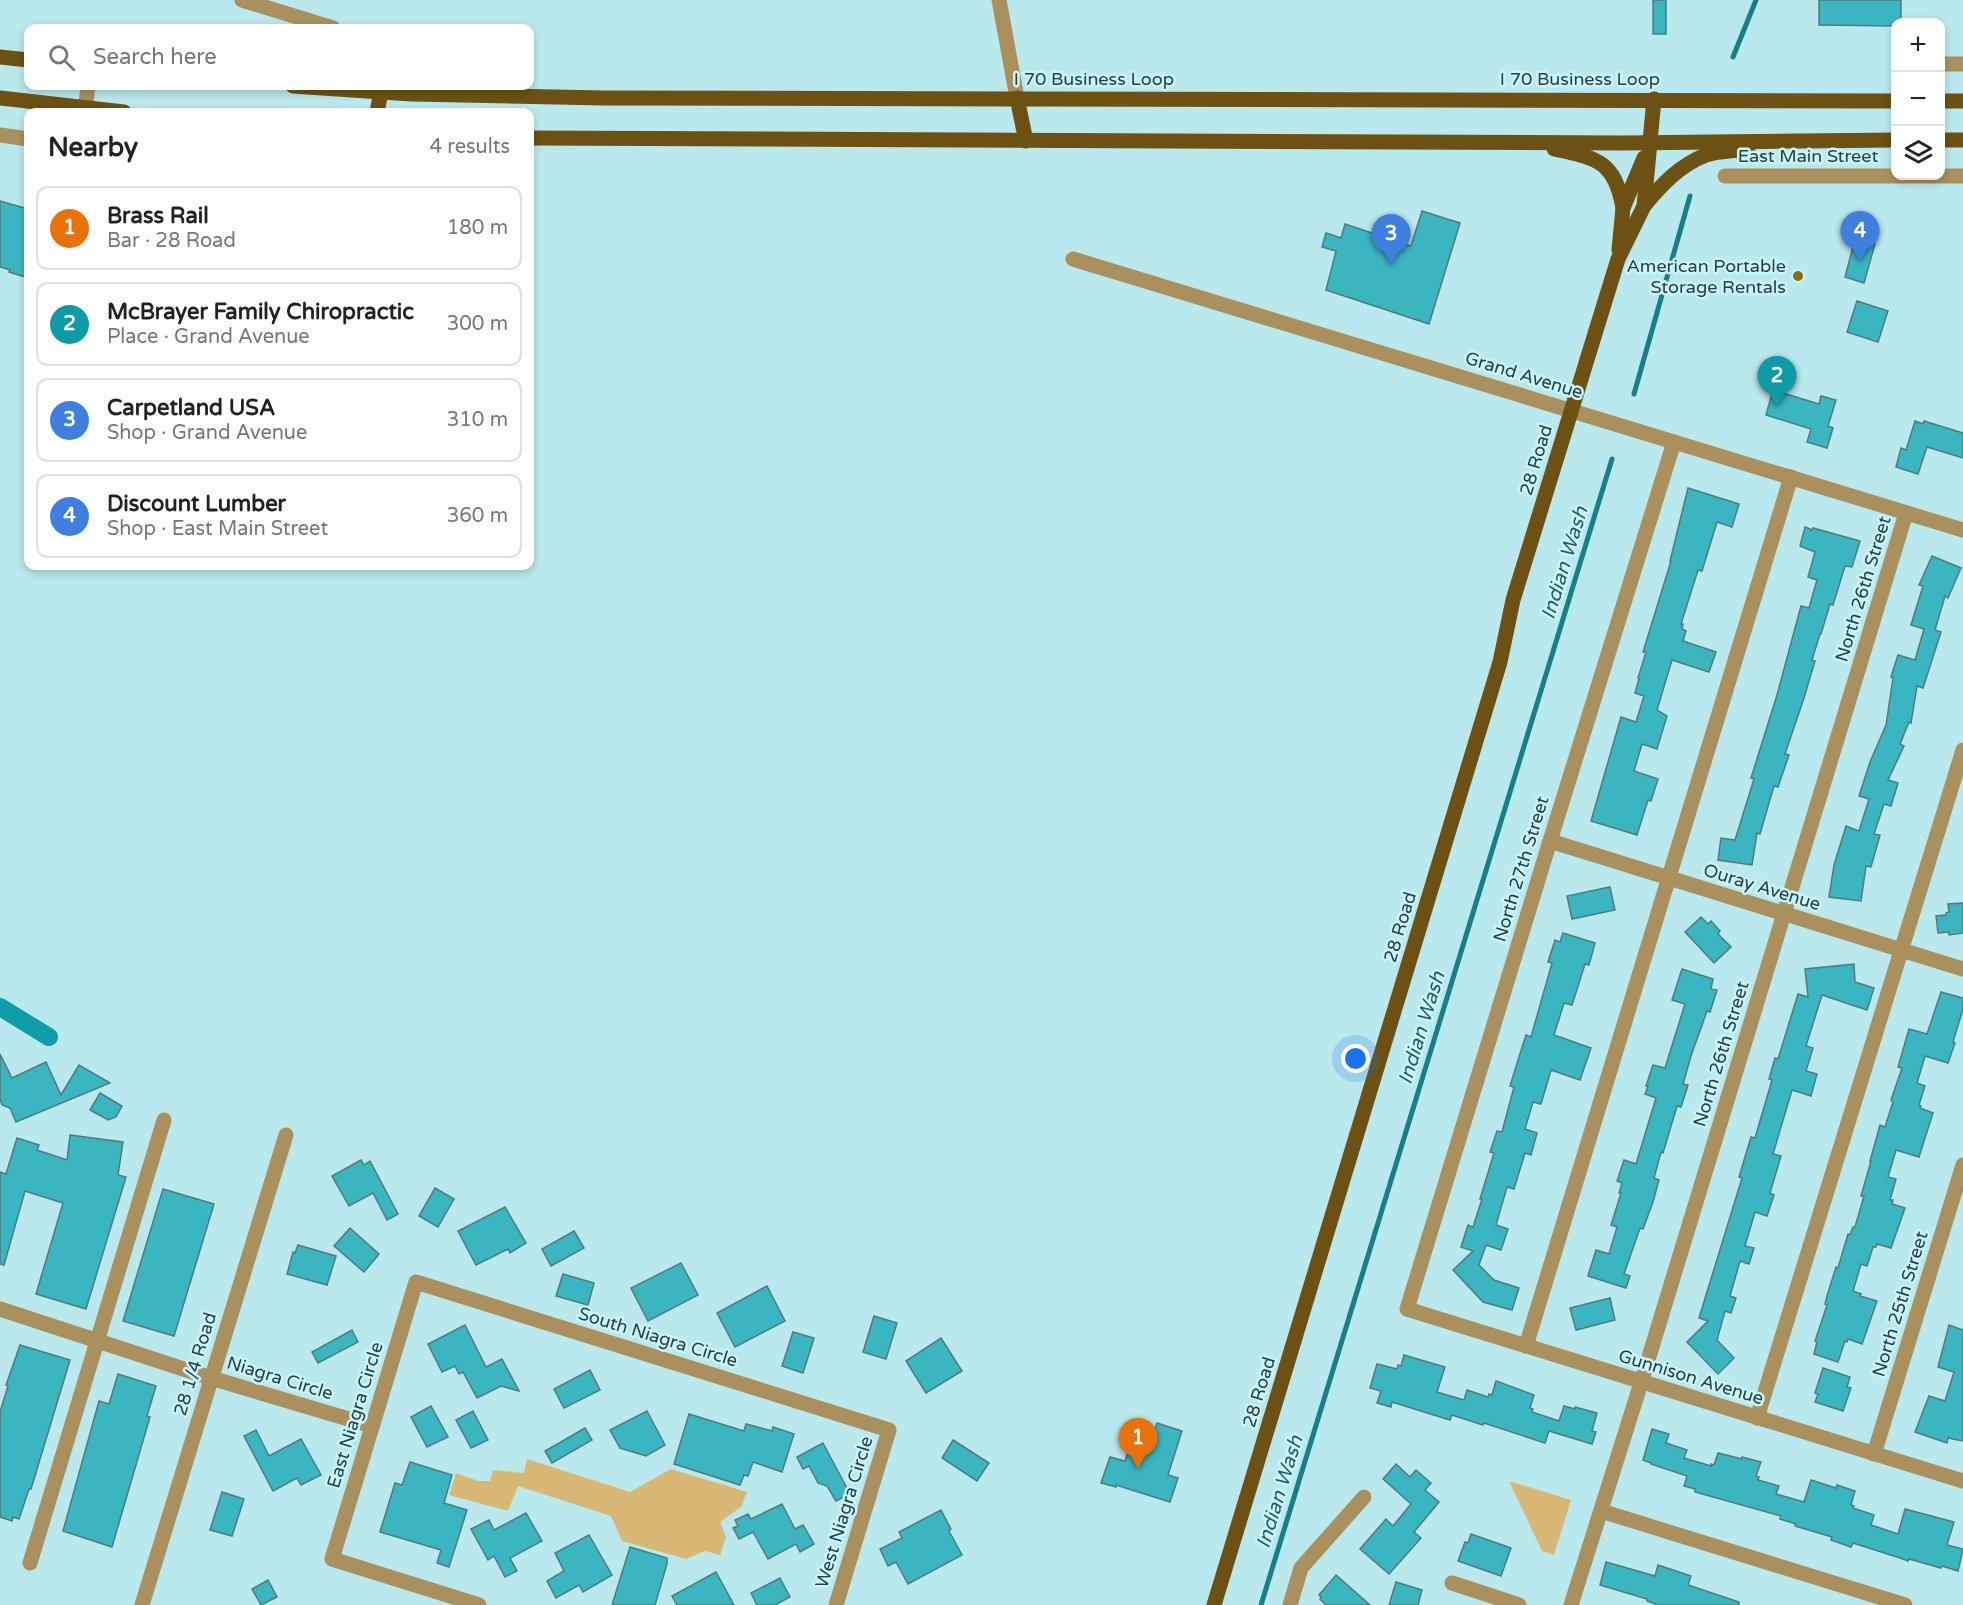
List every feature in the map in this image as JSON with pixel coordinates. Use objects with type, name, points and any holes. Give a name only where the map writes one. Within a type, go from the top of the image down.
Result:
[{"type":"main road","points":[[0,57],[24,60]]},
{"type":"main road","points":[[378,108],[381,90]]},
{"type":"main road","name":"I 70 Business Loop","points":[[387,90],[411,94],[604,98],[1891,100]]},
{"type":"main road","points":[[0,98],[71,108]]},
{"type":"main road","points":[[1017,98],[1026,141]]},
{"type":"main road","name":"28 Road","points":[[1214,1605],[1500,662],[1513,600],[1618,258],[1644,206],[1654,99]]},
{"type":"main road","points":[[1945,101],[1963,101]]},
{"type":"main road","points":[[534,138],[1522,143],[1891,140]]},
{"type":"main road","points":[[1644,206],[1655,192],[1679,170],[1708,154],[1813,140]]},
{"type":"main road","points":[[1945,140],[1963,140]]},
{"type":"main road","name":"28 Road","points":[[1618,258],[1623,208],[1651,142]]},
{"type":"main road","points":[[1522,143],[1580,154],[1604,164],[1620,188],[1623,208]]},
{"type":"street","points":[[242,0],[320,24]]},
{"type":"street","points":[[999,0],[1017,98]]},
{"type":"street","points":[[1945,64],[1963,64]]},
{"type":"street","points":[[85,108],[88,90]]},
{"type":"street","points":[[0,135],[24,138]]},
{"type":"street","name":"East Main Street","points":[[1725,176],[1963,176]]},
{"type":"street","name":"Grand Avenue","points":[[1073,259],[1963,530]]},
{"type":"street","name":"North 27th Street","points":[[1407,1309],[1674,442]]},
{"type":"street","points":[[1526,1346],[1791,477]]},
{"type":"street","name":"North 26th Street","points":[[1571,1605],[1785,914],[1906,513]]},
{"type":"street","points":[[1757,1418],[1963,750]]},
{"type":"street","name":"Ouray Avenue","points":[[1550,841],[1963,969]]},
{"type":"street","points":[[30,1563],[164,1120]]},
{"type":"street","name":"28 1/4 Road","points":[[142,1605],[286,1134]]},
{"type":"street","name":"North 25th Street","points":[[1874,1454],[1963,1166]]},
{"type":"street","name":"East Niagra Circle","points":[[416,1282],[332,1559],[479,1605]]},
{"type":"street","name":"South Niagra Circle","points":[[416,1282],[889,1430]]},
{"type":"street","name":"Niagra Circle","points":[[0,1309],[211,1378],[372,1426]]},
{"type":"street","name":"Gunnison Avenue","points":[[1407,1309],[1963,1481]]},
{"type":"street","name":"West Niagra Circle","points":[[836,1605],[889,1430]]},
{"type":"street","points":[[1290,1605],[1301,1568],[1364,1497]]},
{"type":"street","points":[[1601,1511],[1905,1605]]},
{"type":"street","points":[[1452,1582],[1519,1605]]},
{"type":"shaded area","points":[[527,1459],[630,1492],[671,1469],[747,1492],[741,1507],[720,1522],[726,1537],[720,1555],[705,1551],[686,1559],[622,1541],[611,1516],[518,1486],[508,1511],[449,1495],[456,1473],[478,1481],[490,1481],[493,1470],[524,1473]]},
{"type":"shaded area","points":[[1509,1481],[1571,1500],[1554,1555],[1542,1551]]},
{"type":"building","points":[[1653,0],[1666,0],[1666,34],[1653,34]]},
{"type":"building","points":[[1819,0],[1901,0],[1901,18],[1891,18],[1891,26],[1819,25]]},
{"type":"building","points":[[0,201],[24,208],[24,277],[0,267]]},
{"type":"building","points":[[1422,211],[1460,223],[1429,324],[1326,290],[1336,251],[1322,247],[1326,233],[1341,238],[1345,224],[1411,246]]},
{"type":"building","points":[[1855,239],[1875,244],[1864,283],[1845,277]]},
{"type":"building","points":[[1857,301],[1888,311],[1878,342],[1847,332]]},
{"type":"building","points":[[1773,390],[1819,404],[1821,396],[1836,400],[1828,426],[1833,428],[1827,448],[1807,442],[1811,429],[1766,415]]},
{"type":"building","points":[[1915,421],[1923,424],[1924,421],[1963,433],[1963,458],[1927,447],[1918,474],[1896,467],[1901,448],[1906,450]]},
{"type":"building","points":[[1688,488],[1739,504],[1732,527],[1717,522],[1702,571],[1698,570],[1681,624],[1683,624],[1682,629],[1686,631],[1683,641],[1716,652],[1709,672],[1672,660],[1657,710],[1667,716],[1657,749],[1642,744],[1634,771],[1658,779],[1651,801],[1648,800],[1637,835],[1591,821],[1621,717],[1636,722],[1644,696],[1635,693],[1646,652],[1643,652],[1671,561]]},
{"type":"building","points":[[1805,527],[1860,541],[1852,567],[1845,566],[1833,605],[1830,604],[1820,634],[1812,660],[1815,661],[1785,754],[1789,755],[1778,787],[1774,786],[1760,834],[1757,833],[1752,865],[1718,860],[1721,838],[1735,840],[1801,606],[1809,608],[1817,580],[1808,577],[1815,552],[1800,546]]},
{"type":"building","points":[[1932,556],[1961,568],[1948,598],[1945,596],[1935,630],[1941,632],[1923,688],[1917,686],[1911,723],[1909,722],[1900,744],[1904,746],[1888,780],[1898,783],[1891,806],[1884,804],[1874,834],[1880,835],[1871,867],[1866,866],[1861,901],[1829,897],[1834,865],[1846,826],[1859,831],[1869,799],[1859,796],[1870,762],[1886,725],[1893,678],[1891,677],[1898,655],[1915,660],[1924,629],[1911,625],[1923,586],[1919,585]]},
{"type":"building","points":[[1610,887],[1615,910],[1572,919],[1567,896]]},
{"type":"building","points":[[1963,903],[1963,933],[1949,935],[1949,932],[1938,933],[1936,916],[1946,915],[1949,912],[1948,904]]},
{"type":"building","points":[[1701,917],[1708,924],[1711,921],[1720,931],[1718,934],[1731,947],[1714,963],[1685,932]]},
{"type":"building","points":[[1563,933],[1595,943],[1589,965],[1585,964],[1572,1005],[1564,1003],[1554,1035],[1591,1048],[1580,1080],[1551,1070],[1541,1104],[1533,1102],[1525,1129],[1537,1133],[1531,1155],[1525,1153],[1514,1189],[1507,1187],[1496,1225],[1508,1229],[1501,1250],[1486,1245],[1479,1265],[1494,1280],[1519,1288],[1512,1310],[1483,1302],[1453,1270],[1473,1251],[1461,1247],[1468,1225],[1473,1227],[1482,1199],[1480,1199],[1494,1153],[1490,1152],[1497,1131],[1502,1132],[1514,1087],[1510,1086],[1526,1035],[1531,1037],[1552,963],[1548,962],[1555,940],[1560,942]]},
{"type":"building","points":[[1854,964],[1855,982],[1874,988],[1867,1010],[1822,995],[1806,1046],[1813,1048],[1806,1071],[1817,1074],[1811,1096],[1792,1090],[1773,1154],[1781,1156],[1770,1193],[1774,1195],[1767,1216],[1755,1212],[1745,1246],[1754,1248],[1749,1264],[1740,1261],[1730,1296],[1736,1298],[1731,1313],[1725,1311],[1717,1340],[1734,1358],[1718,1374],[1687,1342],[1708,1321],[1699,1318],[1742,1178],[1739,1177],[1751,1137],[1755,1138],[1772,1080],[1769,1079],[1775,1058],[1778,1059],[1798,994],[1808,997],[1805,969]]},
{"type":"building","points":[[1682,969],[1713,979],[1711,989],[1717,990],[1691,1056],[1683,1084],[1688,1085],[1681,1107],[1677,1106],[1663,1153],[1661,1152],[1654,1178],[1659,1180],[1653,1202],[1643,1229],[1640,1228],[1624,1274],[1630,1276],[1626,1288],[1588,1276],[1596,1250],[1609,1254],[1617,1227],[1611,1225],[1621,1193],[1619,1193],[1622,1183],[1617,1181],[1624,1160],[1636,1164],[1656,1098],[1645,1094],[1648,1086],[1646,1086],[1653,1065],[1665,1068],[1685,1004],[1672,1000]]},
{"type":"building","points":[[1941,992],[1963,998],[1963,1009],[1953,1042],[1955,1043],[1948,1063],[1925,1056],[1917,1083],[1925,1086],[1919,1105],[1920,1108],[1933,1113],[1919,1157],[1896,1150],[1888,1177],[1896,1179],[1890,1200],[1893,1200],[1892,1204],[1905,1208],[1891,1248],[1877,1244],[1873,1247],[1867,1266],[1861,1264],[1853,1291],[1861,1294],[1860,1296],[1877,1301],[1862,1344],[1848,1339],[1847,1342],[1845,1341],[1838,1362],[1814,1354],[1817,1342],[1815,1341],[1827,1305],[1825,1304],[1827,1296],[1848,1234],[1850,1235],[1855,1227],[1880,1125],[1885,1127],[1893,1102],[1891,1100],[1902,1068],[1898,1067],[1909,1029],[1927,1034]]},
{"type":"building","points":[[0,1054],[12,1078],[46,1062],[61,1095],[79,1065],[110,1083],[16,1122],[10,1108],[2,1105],[0,1099]]},
{"type":"building","points":[[100,1093],[122,1106],[116,1117],[108,1120],[90,1110]]},
{"type":"building","points":[[70,1135],[123,1142],[118,1175],[126,1177],[86,1309],[36,1294],[63,1203],[25,1191],[4,1265],[0,1264],[0,1172],[6,1174],[17,1138],[39,1145],[37,1150],[67,1160]]},
{"type":"building","points":[[361,1160],[364,1165],[370,1161],[398,1214],[387,1220],[373,1193],[349,1206],[332,1176]]},
{"type":"building","points":[[435,1188],[454,1199],[438,1227],[419,1216]]},
{"type":"building","points":[[163,1189],[214,1204],[174,1336],[123,1321]]},
{"type":"building","points":[[505,1207],[526,1243],[510,1253],[508,1249],[476,1265],[458,1231]]},
{"type":"building","points":[[350,1228],[379,1254],[364,1272],[334,1246]]},
{"type":"building","points":[[574,1231],[584,1248],[551,1266],[542,1249]]},
{"type":"building","points":[[298,1245],[336,1256],[327,1285],[287,1274],[293,1252],[295,1253]]},
{"type":"building","points":[[681,1263],[698,1295],[648,1321],[631,1288]]},
{"type":"building","points":[[563,1274],[594,1283],[588,1305],[556,1296]]},
{"type":"building","points":[[767,1286],[785,1321],[735,1347],[717,1313]]},
{"type":"building","points":[[1610,1298],[1615,1320],[1576,1330],[1570,1308]]},
{"type":"building","points":[[874,1316],[897,1323],[886,1359],[863,1352]]},
{"type":"building","points":[[465,1325],[486,1367],[502,1359],[519,1391],[501,1386],[477,1398],[463,1372],[459,1374],[455,1366],[442,1372],[428,1344]]},
{"type":"building","points":[[1949,1325],[1963,1330],[1963,1441],[1948,1438],[1947,1443],[1915,1432],[1929,1396],[1945,1401],[1954,1372],[1938,1367]]},
{"type":"building","points":[[352,1330],[358,1342],[318,1363],[312,1352]]},
{"type":"building","points":[[793,1332],[814,1338],[803,1373],[782,1366]]},
{"type":"building","points":[[941,1338],[962,1371],[926,1393],[906,1361]]},
{"type":"building","points":[[20,1345],[70,1360],[31,1489],[29,1489],[19,1519],[13,1517],[12,1521],[0,1517],[0,1412],[8,1386],[6,1385]]},
{"type":"building","points":[[1404,1355],[1445,1367],[1437,1392],[1464,1400],[1467,1390],[1488,1397],[1489,1394],[1492,1395],[1496,1381],[1534,1395],[1530,1408],[1533,1409],[1532,1412],[1559,1421],[1564,1406],[1597,1413],[1592,1431],[1596,1432],[1592,1444],[1549,1431],[1545,1443],[1452,1415],[1450,1420],[1392,1402],[1391,1407],[1377,1403],[1381,1391],[1370,1388],[1377,1364],[1397,1369],[1398,1365],[1401,1366]]},
{"type":"building","points":[[1823,1368],[1850,1377],[1847,1387],[1851,1388],[1843,1411],[1815,1402],[1818,1394],[1815,1393]]},
{"type":"building","points":[[590,1370],[600,1390],[564,1408],[554,1389]]},
{"type":"building","points":[[118,1374],[156,1386],[147,1416],[150,1417],[112,1547],[63,1531],[99,1401],[109,1404]]},
{"type":"building","points":[[431,1406],[448,1437],[427,1447],[411,1417]]},
{"type":"building","points":[[473,1411],[488,1440],[471,1448],[456,1420]]},
{"type":"building","points":[[647,1411],[665,1445],[646,1456],[620,1448],[610,1430]]},
{"type":"building","points":[[689,1414],[744,1431],[746,1424],[772,1431],[773,1427],[794,1434],[782,1472],[753,1462],[748,1476],[744,1475],[740,1485],[674,1464]]},
{"type":"building","points":[[1157,1423],[1182,1431],[1168,1475],[1178,1478],[1170,1502],[1116,1485],[1116,1487],[1101,1483],[1110,1457],[1125,1461],[1131,1442],[1149,1448]]},
{"type":"building","points":[[585,1428],[592,1440],[552,1463],[545,1451]]},
{"type":"building","points":[[1652,1429],[1669,1434],[1666,1443],[1687,1450],[1684,1458],[1711,1466],[1711,1464],[1714,1465],[1718,1453],[1761,1462],[1756,1476],[1759,1477],[1758,1480],[1779,1486],[1776,1494],[1804,1502],[1811,1480],[1855,1491],[1851,1505],[1854,1506],[1853,1508],[1874,1515],[1871,1525],[1898,1534],[1905,1509],[1954,1522],[1947,1545],[1963,1549],[1958,1571],[1909,1559],[1908,1561],[1853,1543],[1851,1547],[1831,1540],[1832,1537],[1795,1526],[1796,1524],[1780,1519],[1781,1516],[1695,1492],[1695,1489],[1684,1486],[1687,1476],[1643,1460]]},
{"type":"building","points":[[256,1430],[269,1456],[301,1439],[321,1475],[301,1485],[297,1478],[273,1491],[244,1436]]},
{"type":"building","points":[[953,1440],[989,1463],[977,1481],[942,1458]]},
{"type":"building","points":[[823,1443],[850,1494],[836,1501],[827,1486],[818,1483],[809,1466],[803,1469],[797,1457]]},
{"type":"building","points":[[410,1462],[452,1475],[444,1503],[467,1510],[449,1567],[437,1563],[441,1550],[380,1532],[395,1483],[402,1485]]},
{"type":"building","points":[[1396,1464],[1410,1477],[1416,1470],[1431,1483],[1425,1490],[1439,1502],[1414,1532],[1421,1538],[1389,1574],[1360,1549],[1386,1519],[1393,1526],[1411,1504],[1383,1479]]},
{"type":"building","points":[[222,1492],[244,1499],[232,1536],[210,1530]]},
{"type":"building","points":[[782,1504],[795,1529],[803,1525],[814,1544],[800,1552],[796,1544],[768,1559],[753,1532],[739,1539],[733,1528],[738,1526],[735,1520],[748,1514],[751,1519]]},
{"type":"building","points":[[941,1510],[962,1555],[908,1584],[896,1562],[888,1566],[880,1549],[902,1538],[899,1532]]},
{"type":"building","points":[[526,1513],[542,1541],[510,1558],[517,1571],[505,1577],[494,1556],[488,1560],[471,1529],[489,1520],[494,1530]]},
{"type":"building","points":[[1471,1534],[1511,1548],[1501,1576],[1458,1561],[1465,1542],[1468,1543]]},
{"type":"building","points":[[589,1535],[612,1575],[583,1592],[579,1585],[556,1598],[547,1581],[564,1571],[555,1553]]},
{"type":"building","points":[[630,1547],[667,1558],[655,1605],[612,1605]]},
{"type":"building","points":[[1606,1562],[1655,1576],[1658,1565],[1691,1576],[1688,1585],[1739,1602],[1739,1605],[1658,1605],[1647,1599],[1600,1585]]},
{"type":"building","points":[[716,1572],[734,1605],[677,1605],[672,1596]]},
{"type":"building","points":[[1336,1575],[1370,1605],[1326,1605],[1319,1595]]},
{"type":"building","points":[[780,1578],[790,1597],[775,1605],[757,1605],[751,1593]]},
{"type":"building","points":[[268,1580],[277,1597],[261,1605],[252,1589]]},
{"type":"building","points":[[1396,1582],[1422,1590],[1418,1605],[1389,1605]]},
{"type":"waterway","name":"Indian Wash","points":[[1733,57],[1756,0]]},
{"type":"waterway","name":"Indian Wash","points":[[1634,394],[1690,196]]},
{"type":"waterway","name":"Indian Wash","points":[[1261,1605],[1612,459]]},
{"type":"waterway","points":[[0,1007],[49,1037]]},
{"type":"place","name":"Discount Lumber","points":[[1860,261]]},
{"type":"place","name":"Carpetland USA","points":[[1391,264]]},
{"type":"place","name":"American Portable Storage Rentals","points":[[1798,276]]},
{"type":"place","name":"McBrayer Family Chiropractic","points":[[1777,406]]},
{"type":"place","name":"Brass Rail","points":[[1138,1468]]}]
